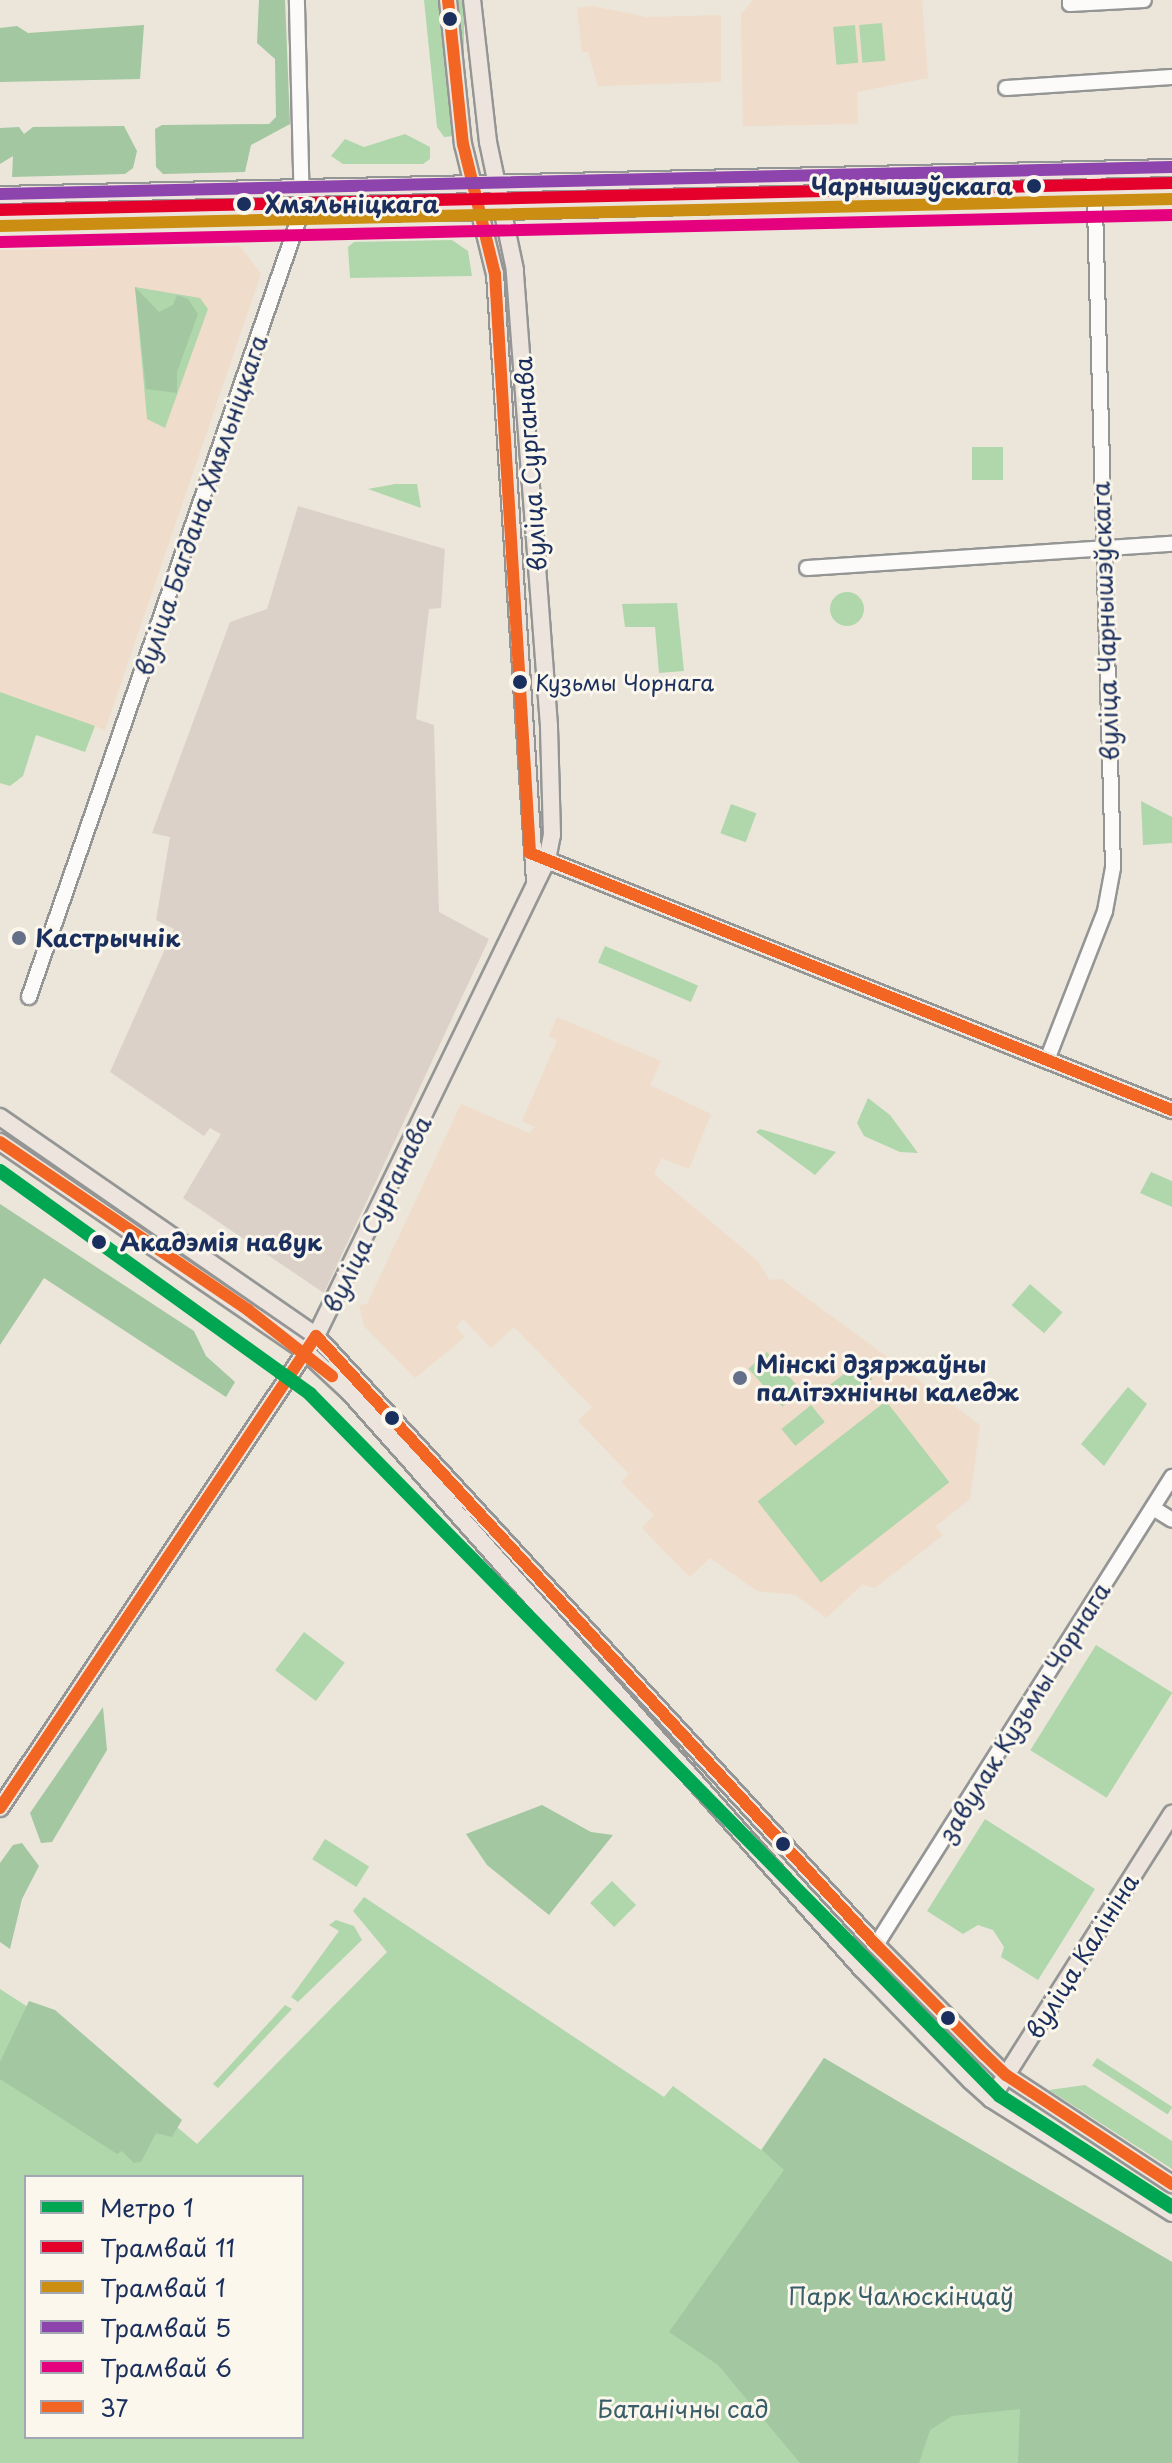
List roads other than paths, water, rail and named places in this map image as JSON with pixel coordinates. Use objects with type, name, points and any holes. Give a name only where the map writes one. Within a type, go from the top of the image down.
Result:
[{"type":"main road","name":"вуліца Сурганава","points":[[448,0],[463,144],[495,274],[530,853],[535,881]]},
{"type":"main road","name":"вуліца Сурганава","points":[[0,1808],[316,1336],[547,860],[552,835],[549,726],[526,393],[505,211],[485,123],[472,0]]},
{"type":"main road","points":[[0,195],[1172,168]]},
{"type":"main road","points":[[0,218],[302,210],[505,211],[1172,193]]},
{"type":"main road","points":[[530,853],[1172,1110]]},
{"type":"main road","points":[[0,1117],[316,1336],[876,1945],[1006,2075],[1172,2184]]},
{"type":"main road","points":[[0,1142],[305,1351],[350,1393],[862,1969],[991,2099],[1172,2213]]},
{"type":"main road","name":"вуліца Калініна","points":[[991,2099],[1172,1814]]},
{"type":"street","name":"вуліца Багдана Хмяльніцкага","points":[[29,997],[302,210],[304,187],[297,0]]},
{"type":"street","points":[[1070,0],[1070,4],[1144,0]]},
{"type":"street","points":[[1006,88],[1172,77]]},
{"type":"street","name":"вуліца Чарнышэўскага","points":[[1047,1060],[1105,911],[1113,868],[1094,171]]},
{"type":"street","points":[[807,568],[1104,552],[1172,544]]},
{"type":"street","name":"завулак Кузьмы Чорнага","points":[[876,1945],[1172,1477]]},
{"type":"street","points":[[1153,1508],[1172,1520]]},
{"type":"metro line","name":"1","points":[[0,1171],[310,1394],[1000,2096],[1172,2207]]},
{"type":"tram line","name":"5","points":[[0,194],[1172,167]]},
{"type":"tram line","name":"11","points":[[0,210],[1172,183]]},
{"type":"tram line","name":"1","points":[[0,226],[1172,199]]},
{"type":"tram line","name":"6","points":[[1,242],[1172,215]]},
{"type":"place","name":"Чарнышэўскага","points":[[1034,186]]},
{"type":"place","name":"Хмяльніцкага","points":[[244,204]]},
{"type":"place","name":"Кузьмы Чорнага","points":[[520,682]]},
{"type":"place","name":"Кастрычнік","points":[[19,938]]},
{"type":"place","name":"Акадэмія навук","points":[[99,1242]]},
{"type":"place","name":"Мінскі дзяржаўны палітэхнічны каледж","points":[[740,1378]]},
{"type":"park label","name":"Парк Чалюскінцаў","points":[[901,2296]]},
{"type":"park label","name":"Батанічны сад","points":[[683,2409]]}]
